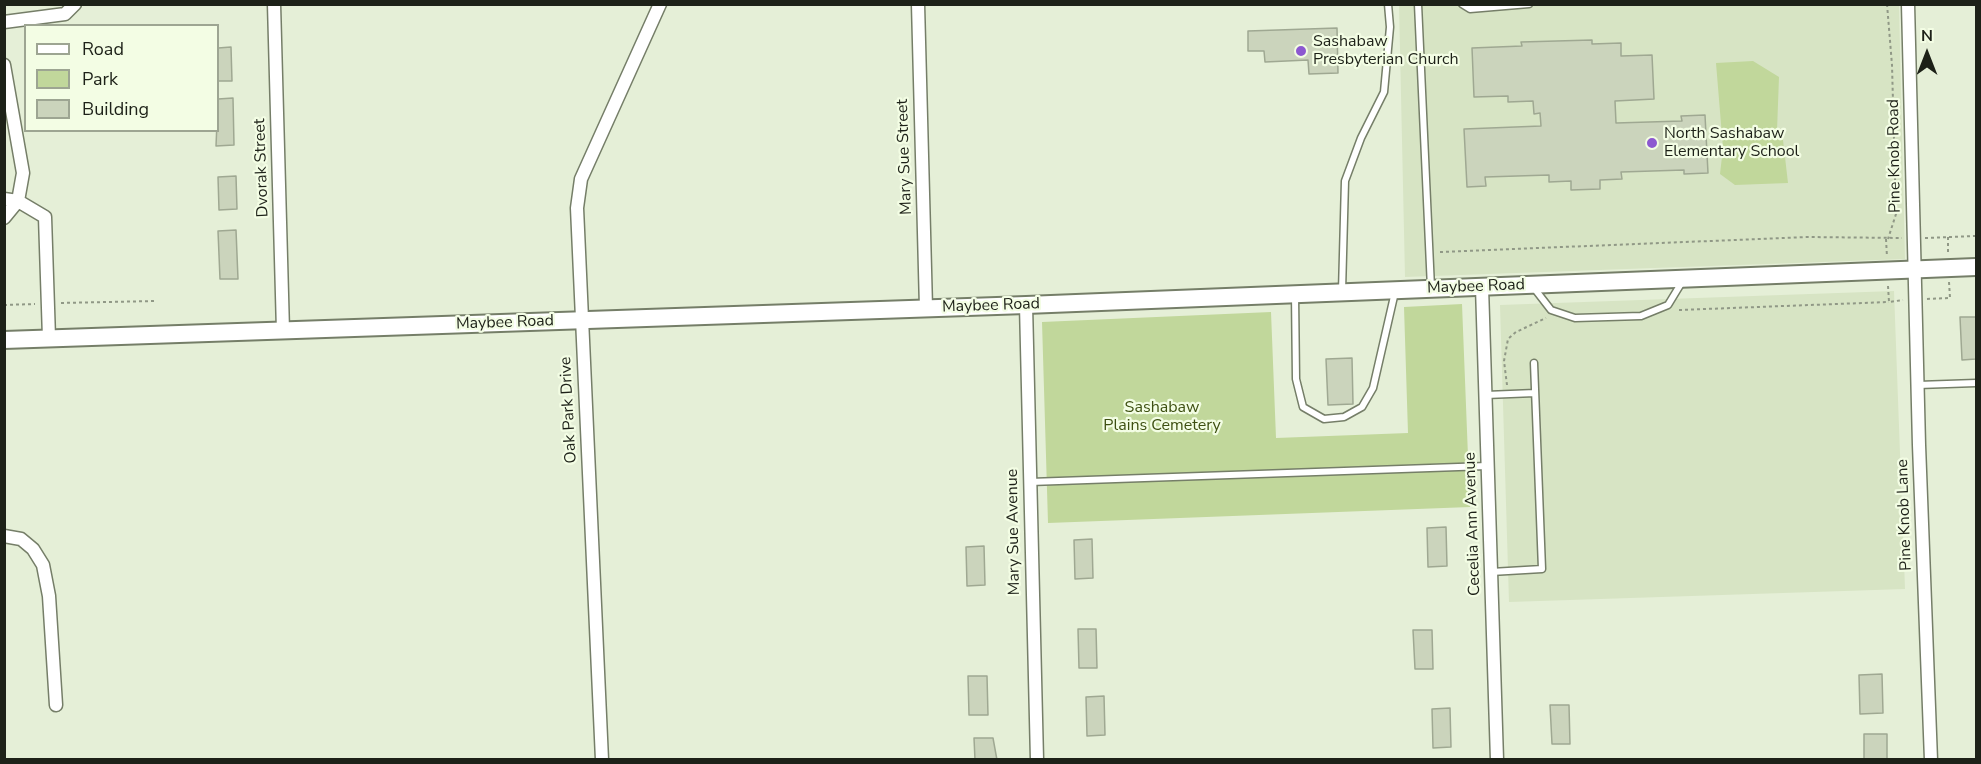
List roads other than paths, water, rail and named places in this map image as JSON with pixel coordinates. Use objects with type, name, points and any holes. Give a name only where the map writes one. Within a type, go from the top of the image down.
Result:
[{"type":"main road","name":"Maybee Road","points":[[4,340],[1026,305],[1977,267]]},
{"type":"street","points":[[4,22],[64,14],[75,4]]},
{"type":"street","name":"Dvorak Street","points":[[273,4],[283,331]]},
{"type":"street","name":"Oak Park Drive","points":[[602,759],[581,320],[578,220],[581,179],[660,4]]},
{"type":"street","name":"Mary Sue Street","points":[[918,4],[926,308]]},
{"type":"street","name":"Pine Knob Road","points":[[1908,4],[1915,270]]},
{"type":"street","points":[[4,65],[23,173],[18,201],[4,218]]},
{"type":"street","points":[[4,199],[18,201],[45,217],[49,338]]},
{"type":"street","name":"Pine Knob Lane","points":[[1915,270],[1931,759]]},
{"type":"street","name":"Cecelia Ann Avenue","points":[[1482,287],[1497,759]]},
{"type":"street","name":"Mary Sue Avenue","points":[[1026,305],[1037,759]]},
{"type":"street","points":[[4,536],[21,539],[33,549],[43,565],[49,596],[56,705]]},
{"type":"lane","points":[[1342,292],[1345,182],[1361,138],[1384,92],[1390,27],[1388,4]]},
{"type":"lane","points":[[1418,4],[1431,288]]},
{"type":"lane","points":[[1462,4],[1470,9],[1529,4]]},
{"type":"lane","points":[[1531,285],[1551,310],[1575,318],[1641,316],[1668,305],[1684,279]]},
{"type":"lane","points":[[1295,294],[1296,379],[1303,408],[1324,418],[1344,417],[1362,407],[1373,387],[1396,290]]},
{"type":"lane","points":[[1491,572],[1542,569],[1534,363]]},
{"type":"lane","points":[[1917,385],[1977,383]]},
{"type":"lane","points":[[1485,395],[1535,393]]},
{"type":"lane","points":[[1030,482],[1487,466]]},
{"type":"place","name":"Sashabaw Presbyterian Church","points":[[1301,51]]},
{"type":"place","name":"North Sashabaw Elementary School","points":[[1652,143]]},
{"type":"park label","name":"Sashabaw Plains Cemetery","points":[[1162,417]]}]
